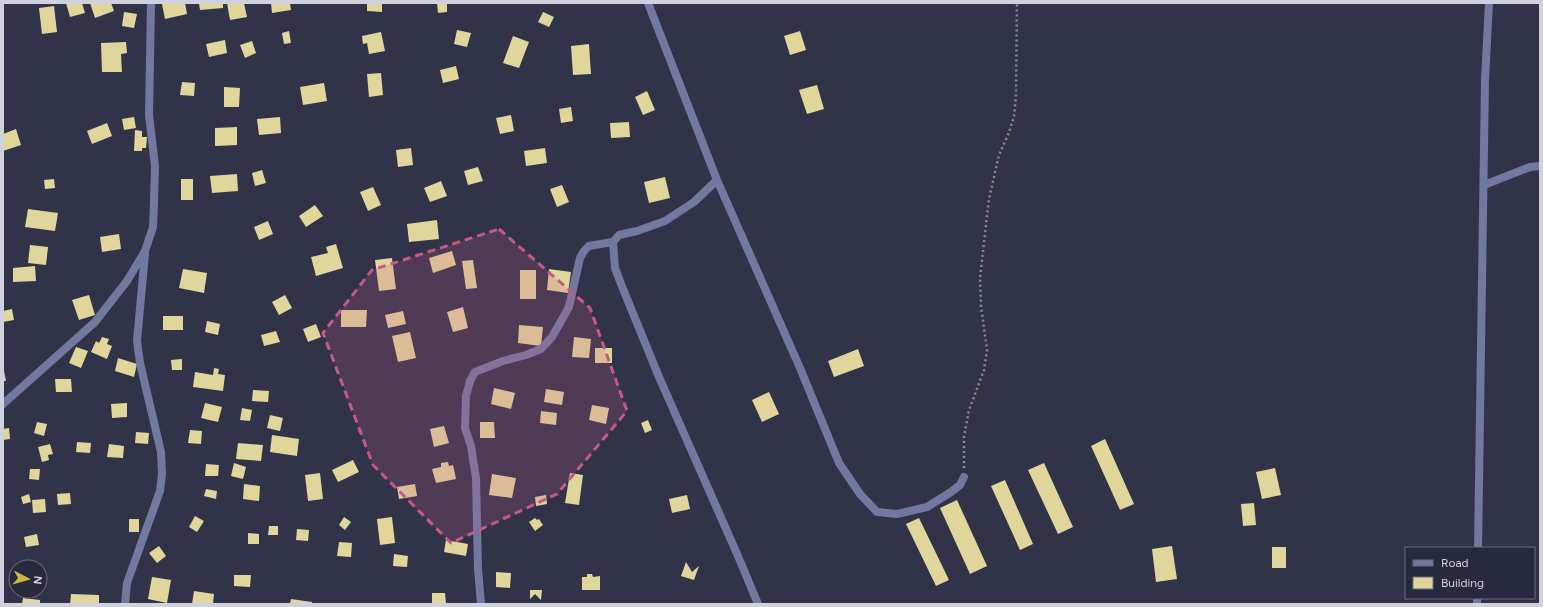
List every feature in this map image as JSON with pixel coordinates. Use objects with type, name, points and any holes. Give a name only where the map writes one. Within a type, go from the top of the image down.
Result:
[{"type":"street","points":[[3,404],[95,322],[127,281],[145,251],[153,227],[155,166],[149,115],[149,37],[151,3]]},
{"type":"street","points":[[648,3],[717,180],[800,368],[839,463],[860,494],[877,512],[897,514],[927,506],[960,485],[964,477]]},
{"type":"street","points":[[1478,547],[1486,80],[1489,3]]},
{"type":"street","points":[[1484,185],[1530,167],[1540,166]]},
{"type":"street","points":[[481,604],[478,569],[476,478],[471,446],[465,428],[466,396],[470,381],[475,372],[503,361],[526,355],[541,348],[552,337],[569,307],[580,258],[589,246],[613,242],[619,235],[637,231],[665,221],[694,202],[717,180]]},
{"type":"street","points":[[613,242],[615,268],[620,284],[758,604]]},
{"type":"street","points":[[125,604],[127,583],[160,491],[162,474],[161,452],[140,363],[137,341],[145,251]]},
{"type":"path","points":[[964,477],[964,437],[969,410],[984,370],[987,350],[981,306],[980,278],[989,199],[999,155],[1014,117],[1016,95],[1017,3]]},
{"type":"highlighted area","points":[[499,229],[590,308],[627,411],[557,494],[451,543],[373,465],[323,333],[372,270]]},
{"type":"building","points":[[66,3],[82,3],[85,13],[70,17]]},
{"type":"building","points":[[90,3],[111,3],[114,11],[95,18]]},
{"type":"building","points":[[185,3],[187,14],[165,19],[162,4]]},
{"type":"building","points":[[199,3],[223,3],[223,8],[200,10]]},
{"type":"building","points":[[227,3],[244,3],[247,17],[230,20]]},
{"type":"building","points":[[271,3],[290,3],[291,10],[272,13]]},
{"type":"building","points":[[367,3],[382,3],[382,12],[367,11]]},
{"type":"building","points":[[437,3],[447,3],[447,12],[438,13]]},
{"type":"building","points":[[54,6],[57,32],[42,34],[39,8]]},
{"type":"building","points":[[124,12],[137,14],[134,28],[122,26]]},
{"type":"building","points":[[543,12],[554,17],[549,27],[538,22]]},
{"type":"building","points":[[457,30],[471,33],[467,47],[454,44]]},
{"type":"building","points":[[289,31],[291,43],[284,44],[282,33]]},
{"type":"building","points":[[800,31],[806,50],[790,55],[784,36]]},
{"type":"building","points":[[381,32],[385,51],[369,54],[367,43],[363,44],[362,36]]},
{"type":"building","points":[[513,36],[529,42],[519,68],[503,63]]},
{"type":"building","points":[[225,40],[227,53],[209,57],[206,44]]},
{"type":"building","points":[[252,41],[256,53],[245,58],[240,45]]},
{"type":"building","points":[[126,42],[127,53],[121,54],[122,72],[102,72],[101,43]]},
{"type":"building","points":[[589,44],[591,74],[573,75],[571,46]]},
{"type":"building","points":[[456,66],[459,79],[443,83],[440,70]]},
{"type":"building","points":[[381,73],[383,95],[369,97],[367,74]]},
{"type":"building","points":[[182,82],[195,83],[194,96],[180,95]]},
{"type":"building","points":[[324,83],[327,101],[303,105],[300,87]]},
{"type":"building","points":[[817,85],[824,109],[807,114],[799,90]]},
{"type":"building","points":[[224,87],[240,88],[239,107],[224,107]]},
{"type":"building","points":[[647,91],[655,110],[643,115],[635,97]]},
{"type":"building","points":[[571,107],[573,121],[561,123],[559,109]]},
{"type":"building","points":[[511,115],[514,131],[500,134],[496,118]]},
{"type":"building","points":[[134,117],[136,128],[124,130],[122,119]]},
{"type":"building","points":[[280,117],[281,133],[259,135],[257,119]]},
{"type":"building","points":[[629,122],[630,137],[611,138],[610,123]]},
{"type":"building","points":[[107,123],[112,136],[92,144],[87,131]]},
{"type":"building","points":[[237,127],[237,145],[215,146],[215,128]]},
{"type":"building","points":[[16,129],[21,145],[3,151],[3,134]]},
{"type":"building","points":[[135,130],[142,131],[142,137],[147,137],[146,148],[142,148],[142,151],[134,151]]},
{"type":"building","points":[[411,148],[413,165],[398,167],[396,150]]},
{"type":"building","points":[[545,148],[547,163],[526,166],[524,151]]},
{"type":"building","points":[[478,167],[483,181],[468,185],[464,171]]},
{"type":"building","points":[[262,170],[266,183],[255,186],[252,173]]},
{"type":"building","points":[[237,174],[238,191],[212,193],[210,176]]},
{"type":"building","points":[[665,177],[670,198],[649,203],[644,182]]},
{"type":"building","points":[[54,179],[55,188],[45,189],[44,180]]},
{"type":"building","points":[[181,179],[193,179],[193,200],[181,200]]},
{"type":"building","points":[[441,181],[447,196],[430,202],[424,188]]},
{"type":"building","points":[[562,185],[569,202],[557,207],[550,189]]},
{"type":"building","points":[[373,187],[381,205],[368,211],[360,192]]},
{"type":"building","points":[[315,205],[323,216],[306,227],[299,216]]},
{"type":"building","points":[[28,209],[58,213],[55,231],[25,227]]},
{"type":"building","points":[[437,220],[439,239],[409,242],[407,224]]},
{"type":"building","points":[[268,221],[273,234],[259,240],[254,227]]},
{"type":"building","points":[[119,234],[121,249],[102,252],[100,237]]},
{"type":"building","points":[[336,244],[343,268],[316,276],[311,257],[328,253],[326,247]]},
{"type":"building","points":[[30,245],[48,247],[46,265],[28,263]]},
{"type":"building","points":[[452,251],[456,265],[433,273],[429,258]]},
{"type":"building","points":[[392,258],[396,289],[379,291],[375,260]]},
{"type":"building","points":[[473,260],[477,288],[466,289],[462,261]]},
{"type":"building","points":[[35,266],[36,281],[13,282],[13,268]]},
{"type":"building","points":[[183,269],[207,273],[204,293],[179,288]]},
{"type":"building","points":[[549,269],[571,272],[568,293],[547,290]]},
{"type":"building","points":[[520,270],[536,270],[536,299],[520,299]]},
{"type":"building","points":[[89,295],[95,315],[79,320],[72,300]]},
{"type":"building","points":[[285,295],[292,308],[279,315],[272,302]]},
{"type":"building","points":[[463,307],[468,328],[453,332],[447,312]]},
{"type":"building","points":[[12,309],[14,320],[3,322],[3,311]]},
{"type":"building","points":[[341,310],[367,310],[366,327],[341,327]]},
{"type":"building","points":[[403,311],[406,324],[388,328],[385,315]]},
{"type":"building","points":[[163,316],[183,316],[183,330],[163,330]]},
{"type":"building","points":[[207,321],[220,324],[218,335],[205,332]]},
{"type":"building","points":[[316,324],[321,337],[308,342],[303,329]]},
{"type":"building","points":[[519,325],[543,327],[541,346],[518,343]]},
{"type":"building","points":[[276,331],[280,342],[264,346],[261,335]]},
{"type":"building","points":[[410,332],[416,358],[398,362],[392,336]]},
{"type":"building","points":[[102,337],[109,339],[107,344],[112,346],[107,359],[91,352],[96,341],[99,343]]},
{"type":"building","points":[[574,337],[591,339],[589,358],[572,357]]},
{"type":"building","points":[[76,347],[88,351],[81,368],[69,363]]},
{"type":"building","points":[[595,348],[612,348],[612,363],[595,363]]},
{"type":"building","points":[[858,349],[864,366],[834,377],[828,361]]},
{"type":"building","points":[[118,358],[137,364],[134,377],[115,371]]},
{"type":"building","points":[[182,359],[182,370],[172,370],[171,360]]},
{"type":"building","points":[[3,366],[6,381],[3,381]]},
{"type":"building","points":[[214,368],[219,369],[218,374],[225,375],[223,391],[193,387],[195,372],[213,375]]},
{"type":"building","points":[[55,379],[71,379],[72,392],[56,392]]},
{"type":"building","points":[[494,388],[515,393],[511,409],[491,404]]},
{"type":"building","points":[[546,389],[564,392],[562,405],[544,402]]},
{"type":"building","points":[[253,390],[269,391],[268,402],[252,401]]},
{"type":"building","points":[[769,392],[779,414],[762,422],[752,400]]},
{"type":"building","points":[[127,403],[127,417],[112,418],[111,404]]},
{"type":"building","points":[[205,403],[222,407],[218,422],[201,418]]},
{"type":"building","points":[[592,405],[609,408],[606,424],[589,420]]},
{"type":"building","points":[[242,408],[252,410],[250,421],[240,420]]},
{"type":"building","points":[[541,411],[557,413],[556,425],[540,423]]},
{"type":"building","points":[[270,415],[283,418],[280,431],[267,428]]},
{"type":"building","points":[[648,420],[652,430],[645,433],[641,423]]},
{"type":"building","points":[[37,422],[47,424],[44,436],[34,433]]},
{"type":"building","points":[[480,422],[494,422],[495,438],[480,438]]},
{"type":"building","points":[[444,426],[449,443],[434,447],[430,429]]},
{"type":"building","points":[[9,428],[10,439],[3,440],[3,429]]},
{"type":"building","points":[[190,430],[202,431],[201,444],[188,443]]},
{"type":"building","points":[[136,432],[149,433],[148,444],[135,443]]},
{"type":"building","points":[[272,435],[299,439],[297,456],[270,452]]},
{"type":"building","points":[[1105,439],[1134,504],[1120,510],[1091,446]]},
{"type":"building","points":[[77,442],[91,443],[90,453],[76,452]]},
{"type":"building","points":[[238,443],[263,445],[261,461],[236,459]]},
{"type":"building","points":[[50,444],[53,454],[48,455],[49,460],[42,462],[38,447]]},
{"type":"building","points":[[109,444],[124,446],[123,458],[107,457]]},
{"type":"building","points":[[353,460],[359,472],[338,482],[332,470]]},
{"type":"building","points":[[448,462],[449,466],[453,465],[456,479],[436,483],[432,469],[441,467],[441,463]]},
{"type":"building","points":[[234,463],[246,467],[243,479],[231,476]]},
{"type":"building","points":[[1044,463],[1073,527],[1058,534],[1028,470]]},
{"type":"building","points":[[206,464],[219,465],[218,476],[205,476]]},
{"type":"building","points":[[1275,468],[1281,495],[1262,499],[1256,472]]},
{"type":"building","points":[[30,469],[40,469],[39,480],[29,479]]},
{"type":"building","points":[[320,473],[323,499],[308,501],[305,475]]},
{"type":"building","points":[[570,473],[583,475],[579,505],[565,503]]},
{"type":"building","points":[[492,474],[516,478],[512,498],[489,495]]},
{"type":"building","points":[[1005,480],[1033,544],[1020,550],[991,486]]},
{"type":"building","points":[[244,484],[260,486],[259,501],[243,499]]},
{"type":"building","points":[[415,484],[417,496],[399,499],[397,487]]},
{"type":"building","points":[[206,489],[217,491],[216,499],[204,496]]},
{"type":"building","points":[[70,493],[71,504],[58,505],[57,494]]},
{"type":"building","points":[[29,494],[31,502],[23,504],[21,497]]},
{"type":"building","points":[[546,495],[547,504],[536,506],[535,497]]},
{"type":"building","points":[[687,495],[690,509],[672,513],[669,499]]},
{"type":"building","points":[[45,499],[46,512],[33,513],[32,500]]},
{"type":"building","points":[[957,500],[987,566],[970,574],[940,508]]},
{"type":"building","points":[[1254,503],[1256,525],[1243,526],[1241,504]]},
{"type":"building","points":[[195,516],[204,521],[197,532],[189,527]]},
{"type":"building","points":[[344,517],[351,522],[345,530],[339,525]]},
{"type":"building","points":[[392,517],[395,543],[380,545],[377,519]]},
{"type":"building","points":[[535,518],[537,520],[539,519],[543,525],[535,531],[529,522]]},
{"type":"building","points":[[919,518],[949,580],[936,586],[906,524]]},
{"type":"building","points":[[129,519],[139,519],[139,532],[129,532]]},
{"type":"building","points":[[269,526],[278,526],[278,535],[268,535]]},
{"type":"building","points":[[297,529],[309,530],[308,541],[296,540]]},
{"type":"building","points":[[248,533],[259,534],[259,544],[248,544]]},
{"type":"building","points":[[37,534],[39,545],[26,547],[24,537]]},
{"type":"building","points":[[446,540],[468,544],[466,556],[444,552]]},
{"type":"building","points":[[339,542],[352,543],[351,557],[337,556]]},
{"type":"building","points":[[159,546],[166,556],[157,563],[149,553]]},
{"type":"building","points":[[1172,546],[1177,579],[1156,582],[1152,549]]},
{"type":"building","points":[[1272,547],[1286,547],[1286,568],[1272,568]]},
{"type":"building","points":[[394,554],[408,556],[407,567],[393,566]]},
{"type":"building","points":[[686,562],[692,572],[699,566],[694,580],[681,576]]},
{"type":"building","points":[[496,572],[511,573],[510,588],[496,587]]},
{"type":"building","points":[[587,574],[592,574],[593,577],[600,576],[600,590],[582,590],[582,577],[587,577]]},
{"type":"building","points":[[234,575],[251,575],[250,587],[234,586]]},
{"type":"building","points":[[152,577],[171,580],[167,603],[148,599]]},
{"type":"building","points":[[530,590],[542,590],[541,600],[535,594],[530,599]]},
{"type":"building","points":[[194,591],[214,594],[213,604],[192,604]]},
{"type":"building","points":[[432,593],[445,593],[446,604],[432,604]]},
{"type":"building","points":[[71,594],[99,595],[99,604],[70,604]]},
{"type":"building","points":[[23,599],[40,600],[40,604],[22,604]]},
{"type":"building","points":[[291,599],[312,602],[312,604],[290,604]]}]
